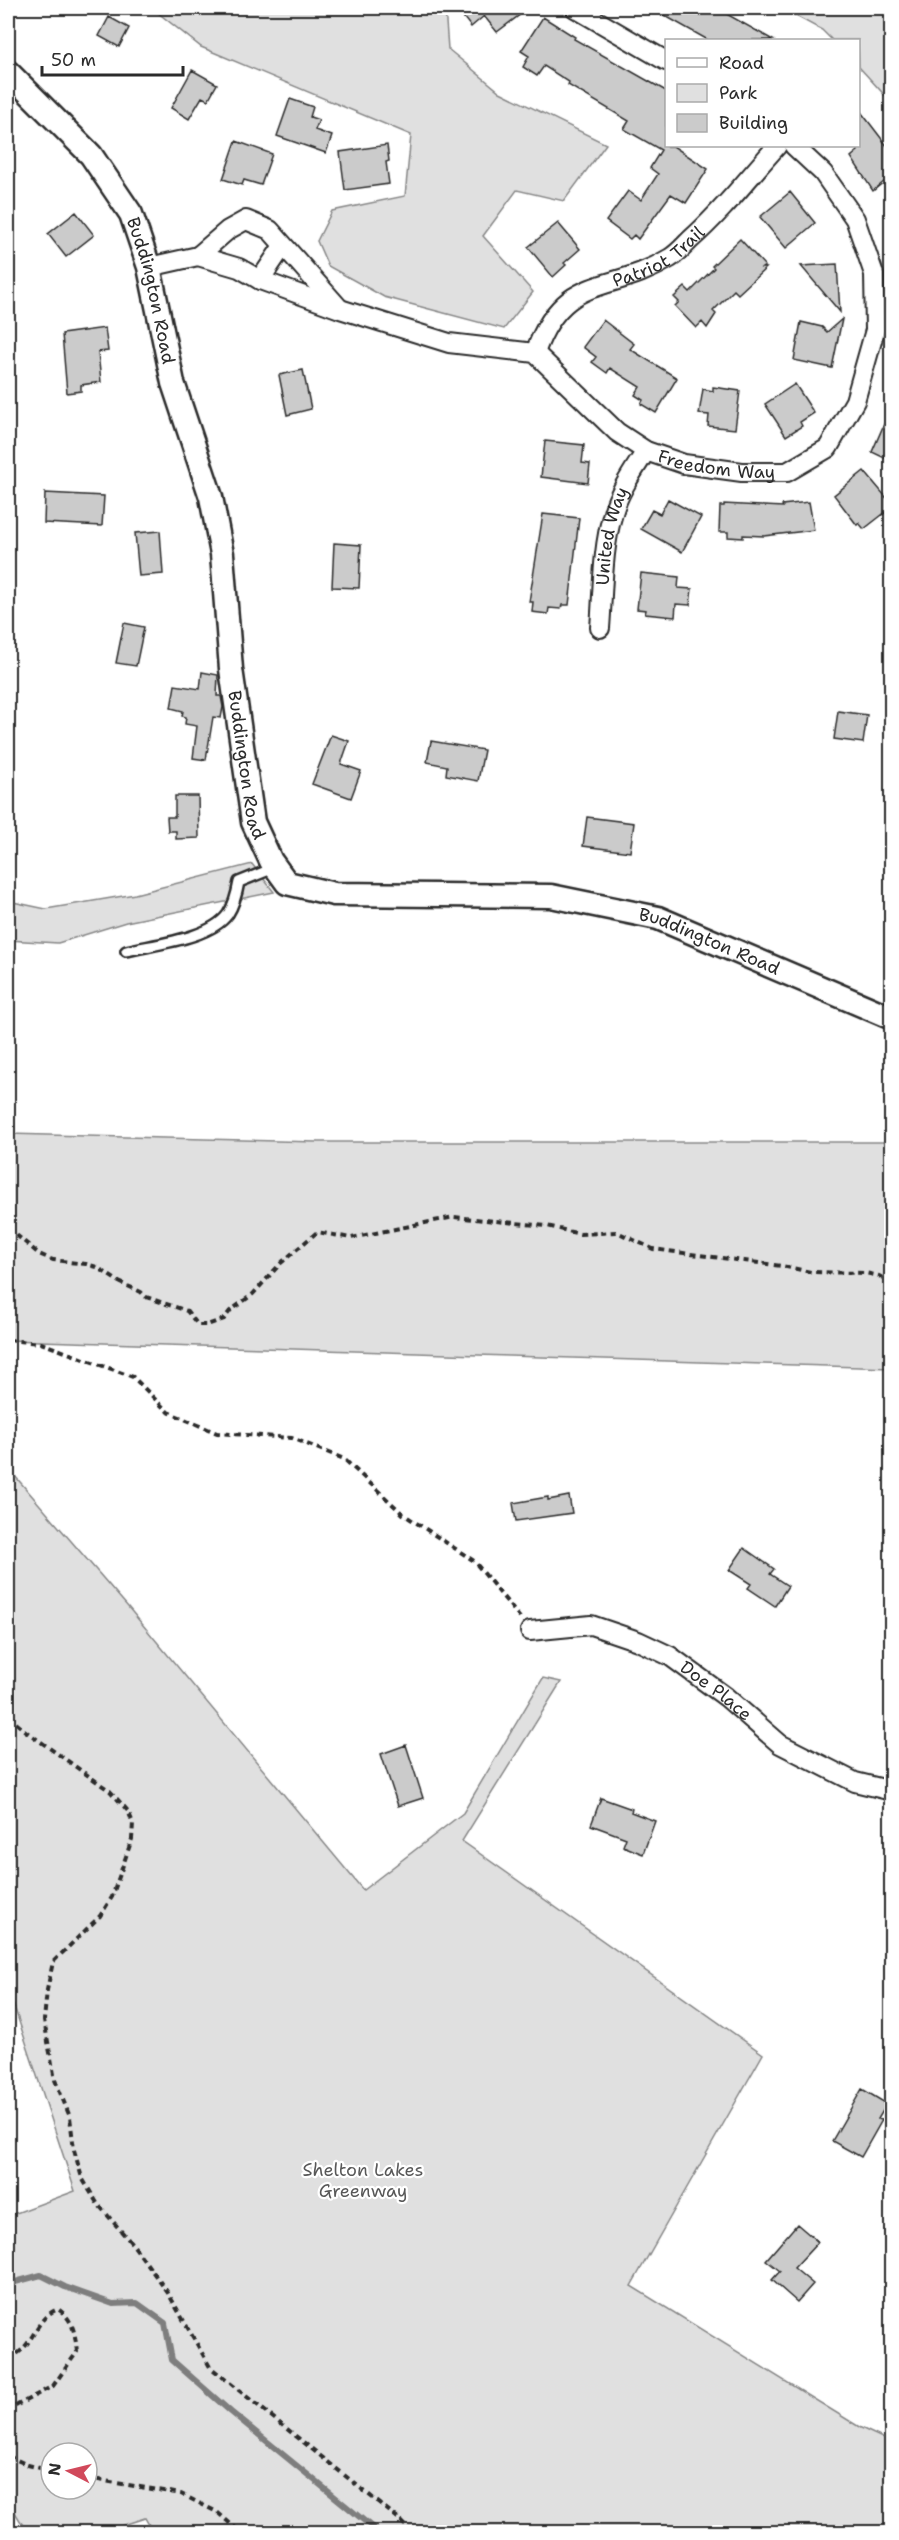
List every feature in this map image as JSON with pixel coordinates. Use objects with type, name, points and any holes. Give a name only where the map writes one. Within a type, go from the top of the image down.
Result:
[{"type":"street","points":[[575,8],[665,61]]},
{"type":"street","name":"Buddington Road","points":[[8,72],[91,156],[130,214],[149,267],[173,383],[211,498],[222,554],[231,669],[253,822],[276,868],[287,883],[334,894],[551,896],[658,918],[891,1018]]},
{"type":"street","name":"Patriot Trail","points":[[535,353],[543,330],[563,303],[596,285],[638,273],[671,258],[704,228],[776,147]]},
{"type":"street","name":"Freedom Way","points":[[535,353],[617,432],[646,451],[684,464],[742,472],[787,472],[828,448],[855,401],[875,330],[874,274],[855,219],[823,173],[795,147]]},
{"type":"street","points":[[149,267],[198,256],[228,230],[246,220],[270,230],[340,309]]},
{"type":"street","points":[[260,280],[284,246]]},
{"type":"street","points":[[198,256],[239,268],[260,280],[340,309],[449,343],[535,353]]},
{"type":"street","name":"United Way","points":[[600,628],[607,548],[613,512],[630,476],[646,451]]},
{"type":"street","name":"Doe Place","points":[[530,1630],[591,1624],[648,1646],[670,1656],[726,1697],[780,1744],[855,1782],[891,1791]]},
{"type":"lane","points":[[126,951],[194,935],[213,927],[228,914],[236,896],[238,882],[276,868]]},
{"type":"path","points":[[8,1228],[39,1254],[53,1260],[86,1264],[97,1268],[141,1292],[146,1298],[187,1311],[198,1325],[207,1325],[224,1319],[230,1311],[253,1294],[281,1263],[317,1232],[351,1238],[454,1217],[547,1226],[580,1234],[617,1232],[653,1249],[782,1266],[810,1272],[866,1274],[879,1276],[891,1283]]},
{"type":"path","points":[[8,1340],[41,1342],[133,1377],[168,1412],[218,1433],[292,1438],[344,1459],[403,1514],[474,1561],[530,1630]]},
{"type":"path","points":[[8,1716],[24,1730],[110,1791],[128,1811],[133,1823],[132,1839],[112,1897],[100,1916],[53,1962],[47,1990],[44,2020],[55,2080],[70,2117],[74,2150],[82,2178],[97,2203],[134,2246],[168,2293],[210,2367],[399,2519],[412,2532]]},
{"type":"path","points":[[8,2358],[25,2349],[47,2313],[58,2309],[68,2316],[75,2332],[77,2352],[53,2386],[8,2410]]},
{"type":"path","points":[[8,2456],[39,2468]]},
{"type":"path","points":[[99,2480],[181,2494],[200,2501],[240,2532]]},
{"type":"green space","points":[[152,8],[445,8],[448,49],[500,92],[606,144],[564,201],[517,190],[483,236],[533,292],[504,329],[384,297],[328,266],[317,241],[332,211],[405,196],[411,135],[201,47]]},
{"type":"green space","points":[[781,8],[891,8],[891,102],[860,68],[860,39],[831,39],[822,30]]},
{"type":"green space","points":[[252,864],[274,892],[126,922],[58,943],[8,940],[8,901],[46,909],[135,894]]},
{"type":"green space","points":[[8,1134],[317,1142],[891,1142],[891,1368],[8,1340]]},
{"type":"green space","name":"Shelton Lakes Greenway","points":[[8,1468],[128,1607],[363,1890],[463,1813],[543,1678],[561,1682],[462,1841],[763,2054],[631,2286],[861,2428],[891,2442],[891,2532],[153,2532],[145,2518],[102,2532],[27,2532],[8,2501],[8,2216],[75,2191],[8,1988]]},
{"type":"building","points":[[456,8],[529,8],[497,32],[484,16],[471,27]]},
{"type":"building","points":[[651,8],[716,8],[771,39],[706,39]]},
{"type":"building","points":[[109,17],[129,28],[119,47],[99,36]]},
{"type":"building","points":[[543,17],[575,37],[574,39],[665,90],[665,147],[675,147],[708,169],[686,203],[671,194],[638,239],[634,235],[630,239],[606,221],[628,191],[641,200],[658,174],[650,168],[661,150],[624,129],[629,121],[568,85],[569,82],[544,66],[537,76],[523,67],[529,56],[521,51]]},
{"type":"building","points":[[192,70],[217,84],[208,100],[202,97],[189,119],[171,108]]},
{"type":"building","points":[[290,99],[313,107],[310,117],[319,120],[315,130],[332,136],[326,153],[277,136]]},
{"type":"building","points":[[860,111],[891,151],[891,176],[873,191],[851,157],[858,151]]},
{"type":"building","points":[[236,141],[272,154],[261,185],[244,180],[242,185],[223,179]]},
{"type":"building","points":[[387,145],[389,161],[386,162],[389,184],[345,190],[340,152]]},
{"type":"building","points":[[790,192],[815,223],[786,248],[760,217]]},
{"type":"building","points":[[76,212],[94,235],[66,257],[48,234]]},
{"type":"building","points":[[558,223],[580,249],[553,277],[528,247]]},
{"type":"building","points":[[740,239],[765,266],[762,268],[766,268],[738,294],[734,290],[713,311],[716,314],[707,328],[702,322],[696,328],[675,306],[679,302],[674,297],[685,287],[690,292],[714,268],[712,266]]},
{"type":"building","points":[[837,264],[840,312],[801,266]]},
{"type":"building","points":[[842,319],[832,368],[794,360],[801,322],[822,327],[827,332]]},
{"type":"building","points":[[603,320],[634,344],[630,349],[677,378],[656,413],[641,404],[643,400],[635,395],[640,387],[610,368],[607,373],[592,362],[596,357],[583,347]]},
{"type":"building","points":[[105,328],[108,351],[98,352],[101,382],[81,385],[81,391],[67,393],[62,334]]},
{"type":"building","points":[[303,370],[311,409],[287,415],[279,375]]},
{"type":"building","points":[[795,384],[814,413],[800,422],[802,426],[786,436],[765,404]]},
{"type":"building","points":[[713,387],[740,391],[735,429],[708,426],[709,415],[699,414],[703,389],[713,391]]},
{"type":"building","points":[[891,408],[891,461],[872,452]]},
{"type":"building","points":[[545,441],[584,445],[582,463],[590,464],[588,483],[541,477]]},
{"type":"building","points":[[864,471],[891,503],[891,508],[864,529],[859,523],[857,525],[834,495]]},
{"type":"building","points":[[45,493],[104,496],[102,526],[44,523]]},
{"type":"building","points":[[668,499],[701,517],[682,552],[641,529],[652,510],[660,514]]},
{"type":"building","points":[[809,502],[814,530],[764,536],[743,535],[743,538],[728,537],[728,532],[719,532],[720,506],[724,504],[783,507],[782,505]]},
{"type":"building","points":[[543,514],[579,518],[569,605],[562,605],[561,609],[549,608],[548,614],[532,612],[533,602],[529,602]]},
{"type":"building","points":[[160,531],[163,574],[139,576],[135,533]]},
{"type":"building","points":[[334,543],[361,545],[359,588],[332,587]]},
{"type":"building","points":[[641,573],[679,577],[678,588],[692,589],[690,605],[676,604],[675,617],[645,614],[646,610],[637,609]]},
{"type":"building","points":[[124,623],[144,627],[136,666],[116,663]]},
{"type":"building","points":[[202,672],[218,675],[217,696],[221,696],[223,707],[221,718],[213,717],[206,760],[193,758],[197,726],[185,724],[186,717],[182,716],[183,711],[171,708],[175,685],[200,689]]},
{"type":"building","points":[[838,711],[867,715],[863,743],[834,739]]},
{"type":"building","points":[[331,735],[349,741],[341,764],[361,771],[351,798],[312,784]]},
{"type":"building","points":[[431,741],[484,750],[478,781],[446,775],[447,766],[427,762]]},
{"type":"building","points":[[175,796],[198,796],[199,838],[176,839],[176,831],[168,831],[167,817],[175,817]]},
{"type":"building","points":[[587,817],[634,823],[630,852],[583,846]]},
{"type":"building","points":[[569,1496],[572,1513],[516,1521],[513,1503]]},
{"type":"building","points":[[744,1548],[774,1569],[770,1574],[788,1586],[775,1606],[748,1588],[751,1584],[729,1570]]},
{"type":"building","points":[[406,1745],[423,1798],[398,1806],[381,1754]]},
{"type":"building","points":[[601,1798],[632,1809],[631,1812],[655,1821],[643,1854],[623,1846],[626,1838],[591,1825]]},
{"type":"building","points":[[862,2089],[887,2104],[878,2119],[882,2120],[861,2157],[832,2141]]},
{"type":"building","points":[[797,2224],[818,2242],[794,2268],[813,2284],[797,2302],[772,2280],[780,2271],[766,2260]]},
{"type":"waterway","points":[[8,2284],[41,2275],[65,2287],[113,2304],[137,2303],[165,2323],[172,2360],[231,2412],[378,2532]]}]
